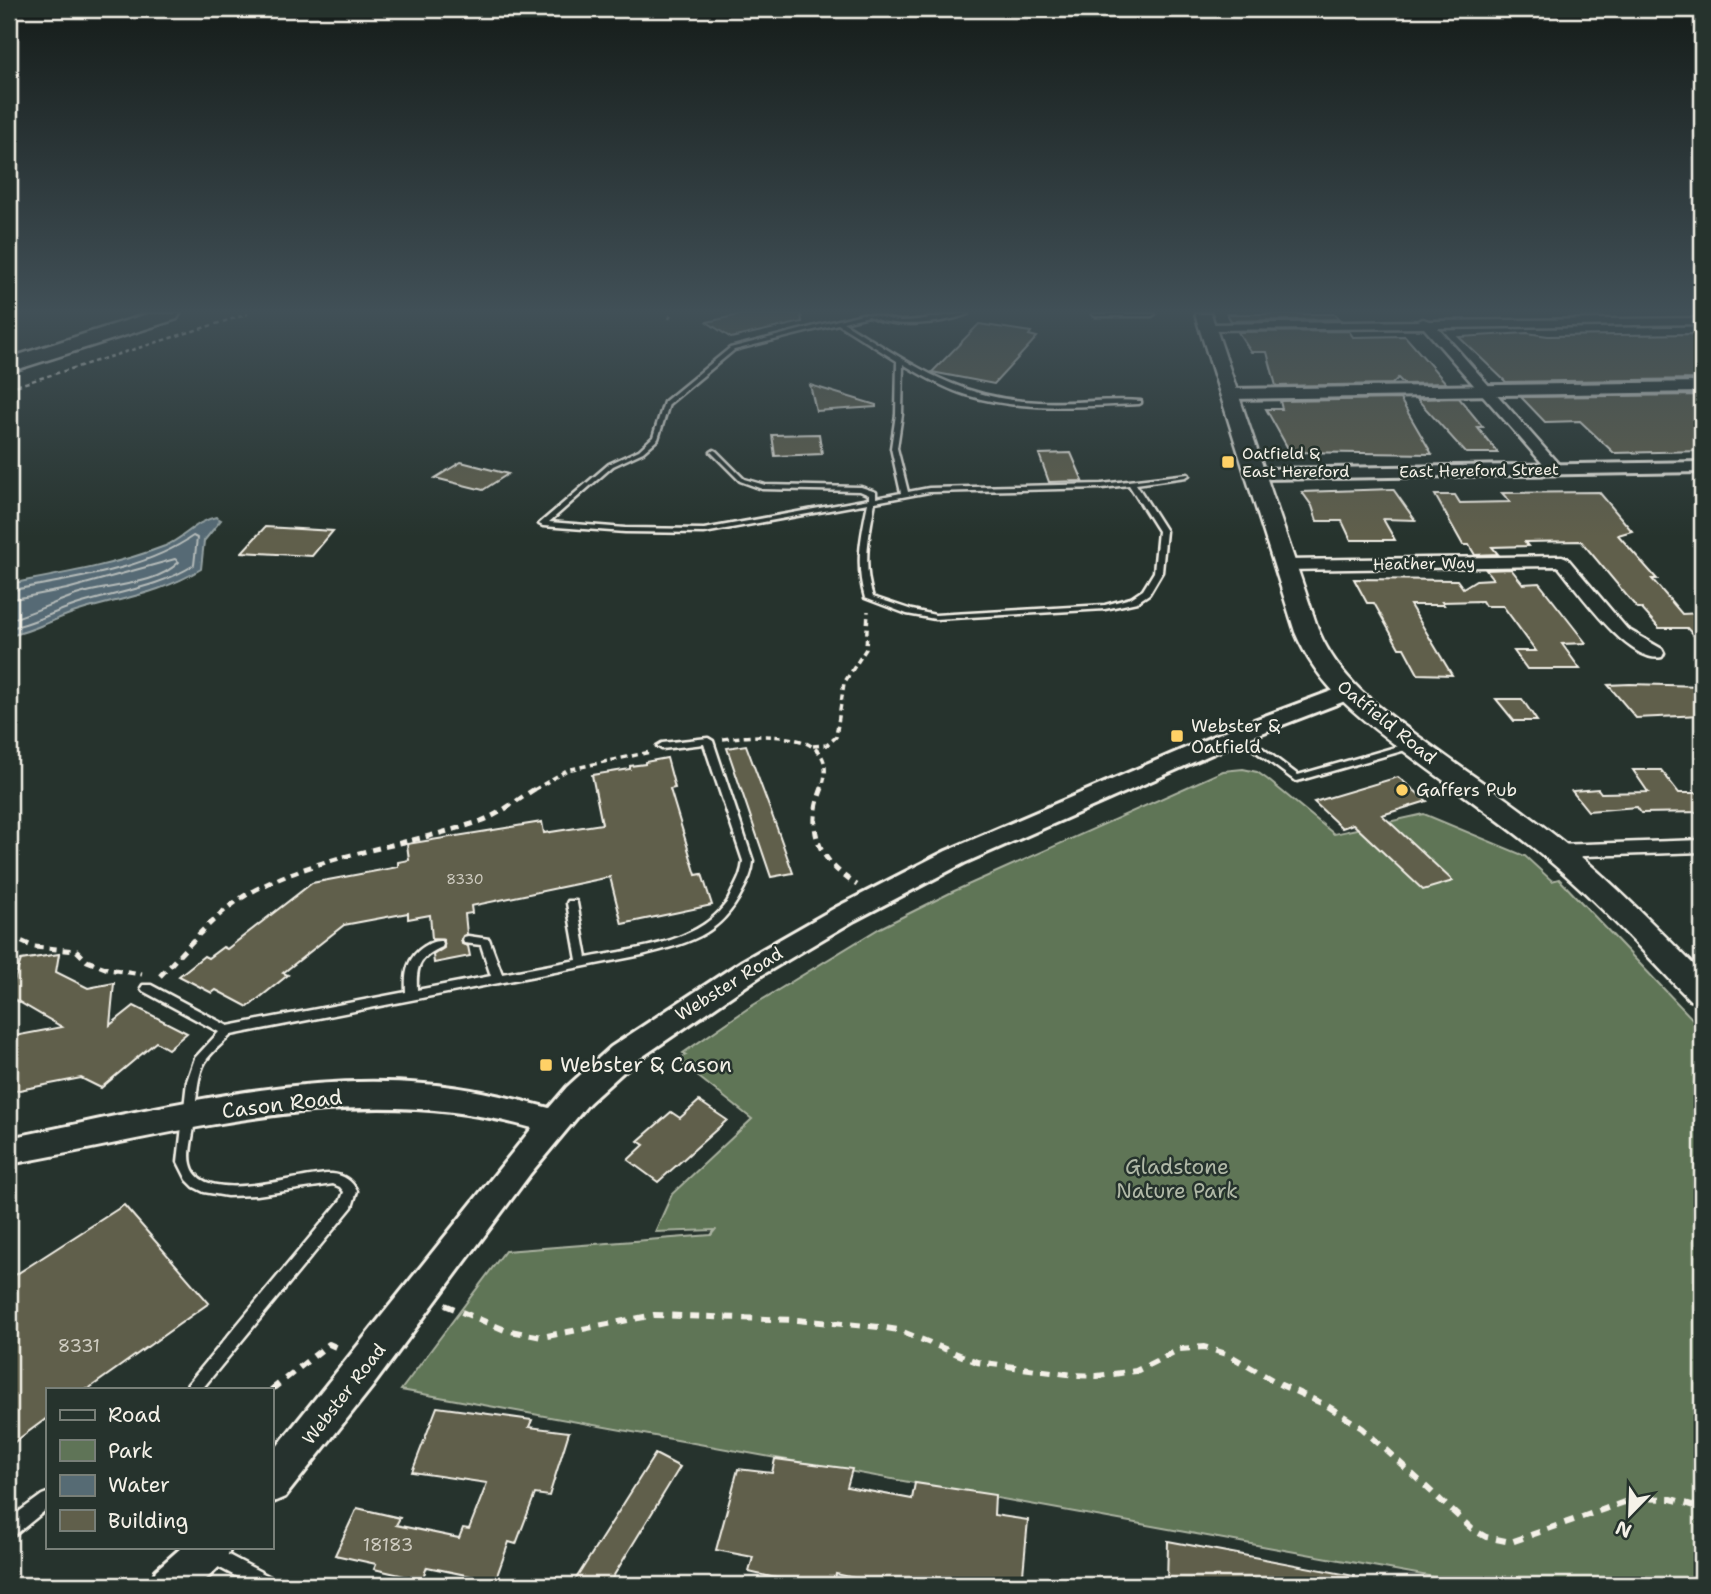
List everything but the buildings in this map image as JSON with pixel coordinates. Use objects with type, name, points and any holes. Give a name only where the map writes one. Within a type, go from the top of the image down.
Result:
[{"type":"main road","name":"Oatfield Road","points":[[1228,388],[1316,655],[1326,672],[1345,693],[1556,851],[1627,916],[1702,992]]},
{"type":"street","points":[[1230,394],[1602,388]]},
{"type":"street","points":[[1485,390],[1555,469]]},
{"type":"street","name":"East Hereford Street","points":[[1256,474],[1702,467]]},
{"type":"street","name":"Heather Way","points":[[1285,565],[1562,561],[1621,633],[1656,653]]},
{"type":"street","name":"Webster Road","points":[[273,1481],[555,1122],[597,1077],[663,1026],[752,968],[845,914],[955,857],[1238,734],[1345,693]]},
{"type":"street","points":[[1556,851],[1702,846]]},
{"type":"street","name":"Cason Road","points":[[9,1151],[190,1116],[309,1099],[404,1094],[471,1099],[510,1107],[555,1122]]},
{"type":"street","points":[[171,1585],[208,1549]]},
{"type":"lane","points":[[684,388],[666,403],[656,438],[641,451],[611,465],[543,524],[625,530],[704,531],[929,490],[1132,483],[1185,475]]},
{"type":"lane","points":[[899,388],[894,448],[905,494]]},
{"type":"lane","points":[[955,388],[979,397],[1042,403],[1139,402]]},
{"type":"lane","points":[[714,452],[742,480],[765,487],[861,489],[873,494],[863,534],[862,580],[869,598],[910,612],[935,617],[1105,607],[1134,600],[1146,592],[1158,572],[1162,531],[1132,483]]},
{"type":"lane","points":[[1238,734],[1297,778],[1413,745]]},
{"type":"lane","points":[[194,1388],[347,1203],[351,1191],[345,1183],[333,1179],[232,1191],[212,1190],[197,1183],[188,1174],[184,1162],[193,1081],[199,1061],[227,1031],[583,962],[684,940],[710,926],[729,908],[740,889],[748,861],[708,741],[662,746]]},
{"type":"lane","points":[[572,903],[583,962]]},
{"type":"lane","points":[[468,940],[485,942],[498,979]]},
{"type":"lane","points":[[412,995],[410,971],[415,959],[423,951],[438,944]]},
{"type":"lane","points":[[147,988],[227,1031]]},
{"type":"lane","points":[[9,1529],[46,1501]]},
{"type":"lane","points":[[208,1549],[268,1585]]},
{"type":"path","points":[[812,746],[827,745],[836,737],[844,683],[866,649],[869,598]]},
{"type":"path","points":[[708,741],[746,735],[789,736],[812,746],[824,759],[826,774],[814,811],[816,837],[825,857],[858,885]]},
{"type":"path","points":[[147,988],[214,920],[243,897],[267,884],[300,871],[484,820],[567,769],[660,751],[662,746]]},
{"type":"path","points":[[9,936],[34,947],[77,951],[87,961],[108,970],[160,976]]},
{"type":"path","points":[[421,1295],[496,1327],[542,1337],[616,1323],[636,1316],[796,1320],[898,1330],[977,1362],[1074,1375],[1097,1376],[1136,1371],[1180,1349],[1191,1346],[1205,1348],[1229,1355],[1281,1385],[1326,1405],[1362,1428],[1472,1529],[1486,1537],[1511,1542],[1636,1498],[1671,1499],[1702,1508]]},
{"type":"path","points":[[273,1388],[329,1344],[338,1348]]},
{"type":"green space","name":"Gladstone Nature Park","points":[[1243,769],[1257,772],[1267,779],[1334,834],[1424,814],[1525,856],[1552,881],[1559,879],[1702,1029],[1702,1585],[1478,1585],[401,1390],[505,1251],[711,1235],[715,1230],[655,1232],[672,1194],[752,1119],[677,1060],[686,1055],[683,1053],[750,1007],[880,928],[952,892],[1223,771]]},
{"type":"water","points":[[216,517],[221,520],[204,541],[201,569],[172,584],[79,611],[9,636],[9,584],[146,553],[172,543],[202,522]]},
{"type":"place","name":"Oatfield & East Hereford","points":[[1228,462]]},
{"type":"place","name":"Webster & Oatfield","points":[[1177,736]]},
{"type":"place","name":"Gaffers Pub","points":[[1402,790]]},
{"type":"place","name":"Webster & Cason","points":[[546,1065]]}]
